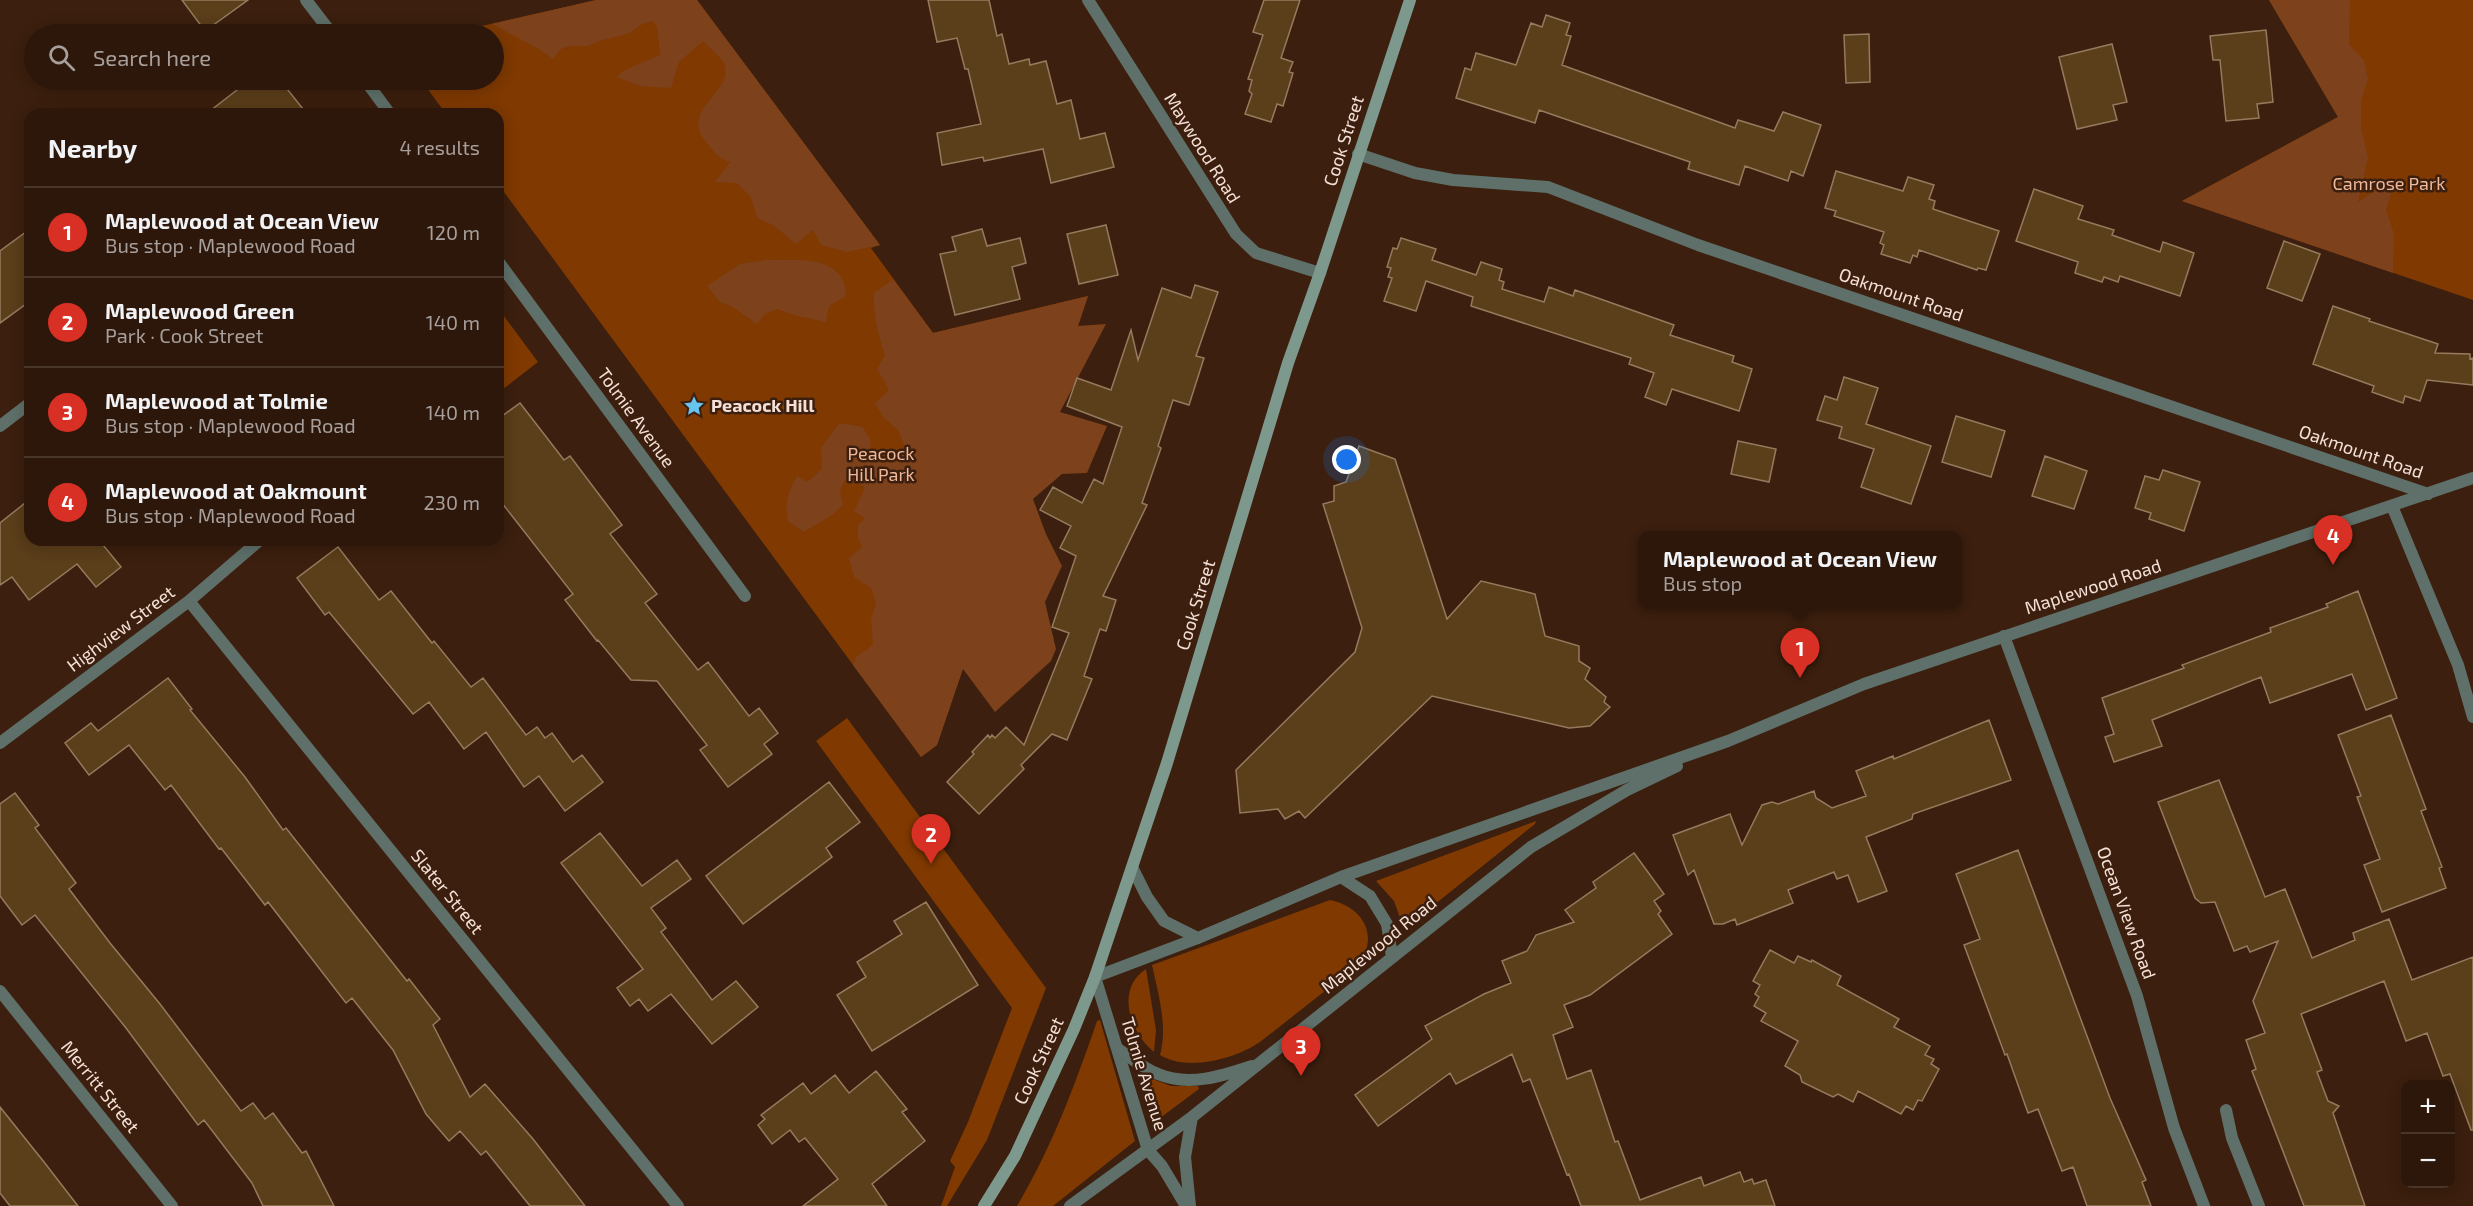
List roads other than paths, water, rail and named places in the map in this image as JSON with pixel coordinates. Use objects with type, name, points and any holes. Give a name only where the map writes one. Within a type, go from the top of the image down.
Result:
[{"type":"main road","name":"Cook Street","points":[[984,1206],[1015,1156],[1074,1029],[1095,977],[1133,869],[1288,363],[1410,0]]},
{"type":"street","points":[[306,0],[324,24]]},
{"type":"street","name":"Maywood Road","points":[[1088,0],[1236,234],[1256,253],[1320,273]]},
{"type":"street","points":[[372,90],[386,108]]},
{"type":"street","name":"Oakmount Road","points":[[1358,154],[1415,173],[1453,180],[1548,187],[1698,245],[2428,494]]},
{"type":"street","name":"Tolmie Avenue","points":[[504,269],[745,596]]},
{"type":"street","points":[[0,426],[24,408]]},
{"type":"street","name":"Maplewood Road","points":[[1070,1206],[1192,1117],[1531,847],[1627,790],[1728,741],[1864,684],[2473,478]]},
{"type":"street","points":[[2392,506],[2458,665],[2473,717]]},
{"type":"street","name":"Highview Street","points":[[0,742],[189,601],[253,546]]},
{"type":"street","name":"Slater Street","points":[[189,601],[678,1206]]},
{"type":"street","name":"Ocean View Road","points":[[2004,636],[2137,996],[2174,1128],[2204,1206]]},
{"type":"street","name":"Maplewood Road","points":[[1095,977],[1198,938],[1341,877],[1728,741]]},
{"type":"street","points":[[1133,869],[1147,897],[1164,921],[1198,938]]},
{"type":"street","points":[[1341,877],[1370,896],[1387,924],[1392,957]]},
{"type":"street","name":"Tolmie Avenue","points":[[1095,977],[1148,1150],[1188,1206]]},
{"type":"street","name":"Merritt Street","points":[[0,991],[172,1206]]},
{"type":"street","points":[[1118,1049],[1158,1074],[1180,1079],[1213,1079],[1261,1062]]},
{"type":"street","points":[[2226,1110],[2232,1138],[2259,1206]]},
{"type":"street","points":[[1188,1206],[1185,1156],[1192,1117]]},
{"type":"place","name":"Peacock Hill","points":[[694,406]]},
{"type":"place","name":"Maplewood at Oakmount","points":[[2333,565]]},
{"type":"place","name":"Maplewood at Ocean View","points":[[1800,678]]},
{"type":"place","name":"Maplewood Green","points":[[931,864]]},
{"type":"place","name":"Maplewood at Tolmie","points":[[1301,1076]]},
{"type":"park label","name":"Camrose Park","points":[[2389,184]]},
{"type":"park label","name":"Peacock Hill Park","points":[[881,464]]}]
